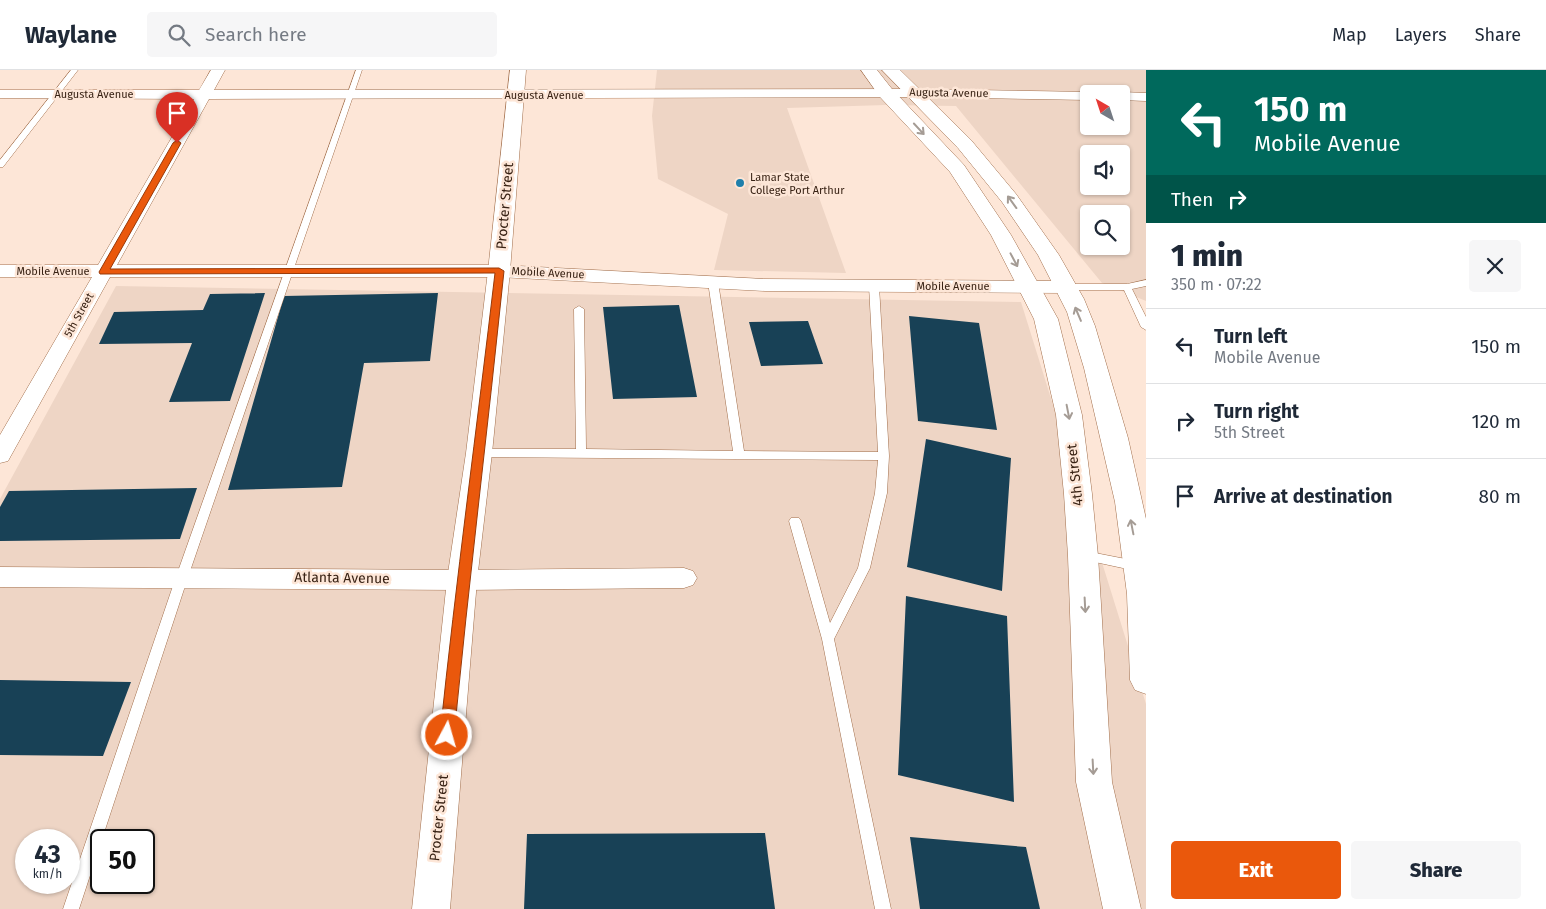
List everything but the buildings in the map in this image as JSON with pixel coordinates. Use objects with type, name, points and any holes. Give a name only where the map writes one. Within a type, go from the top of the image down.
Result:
[{"type":"street","name":"5th Street","points":[[0,455],[218,70]]},
{"type":"street","name":"Procter Street","points":[[430,909],[462,580],[480,453],[518,70]]},
{"type":"street","name":"4th Street","points":[[869,70],[886,93],[957,169],[1000,235],[1046,319],[1069,415],[1083,556],[1094,782],[1122,909]]},
{"type":"street","points":[[890,70],[946,123],[994,177],[1031,228],[1066,287],[1090,341],[1114,435],[1143,568],[1146,680]]},
{"type":"street","name":"Augusta Avenue","points":[[0,94],[515,95],[915,93],[1080,96]]},
{"type":"street","points":[[1130,96],[1146,97]]},
{"type":"street","name":"Mobile Avenue","points":[[0,271],[499,271],[766,285],[1066,287]]},
{"type":"street","name":"Atlanta Avenue","points":[[0,577],[462,580],[684,578]]},
{"type":"lane","points":[[0,165],[75,70]]},
{"type":"lane","points":[[71,909],[182,577],[359,70]]},
{"type":"lane","points":[[713,282],[739,455]]},
{"type":"lane","points":[[1066,287],[1127,287],[1146,283]]},
{"type":"lane","points":[[828,639],[864,568],[881,493],[884,456],[874,286]]},
{"type":"lane","points":[[1127,287],[1146,327]]},
{"type":"lane","points":[[579,309],[581,453]]},
{"type":"lane","points":[[480,453],[884,456]]},
{"type":"lane","points":[[795,521],[828,639],[883,909]]},
{"type":"lane","points":[[1083,556],[1143,568]]},
{"type":"shaded area","name":"Lamar State College Port Arthur","points":[[657,70],[1146,70],[1146,301],[1102,283],[956,106],[886,105],[787,108],[846,273],[714,270],[728,214],[658,179],[652,116]]},
{"type":"shaded area","points":[[116,286],[1021,302],[1146,704],[1146,909],[0,909],[0,499]]},
{"type":"place","name":"Lamar State College Port Arthur","points":[[740,183]]},
{"type":"route","points":[[177,143],[104,272],[499,271],[480,453],[462,580],[447,735]]}]
